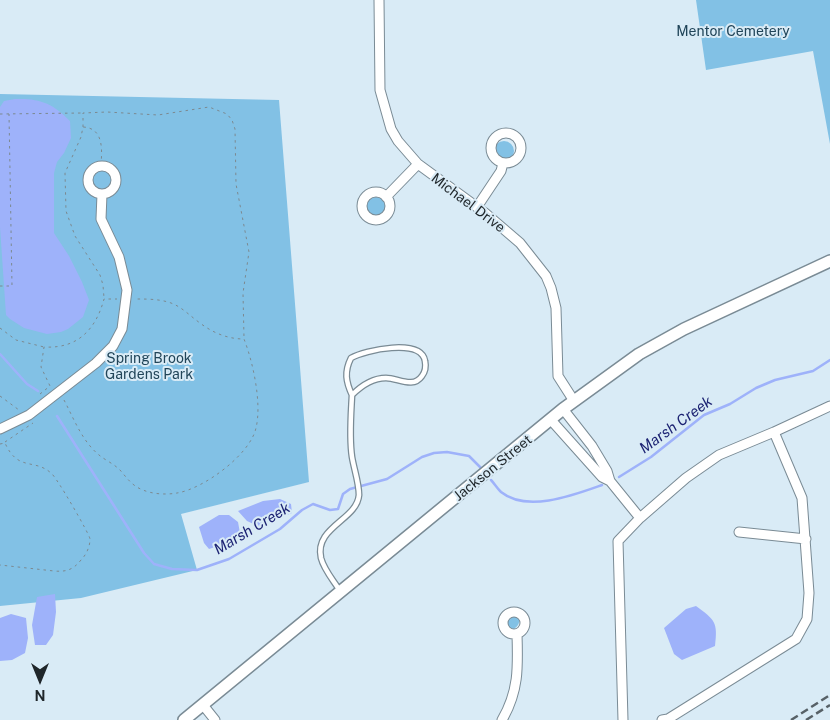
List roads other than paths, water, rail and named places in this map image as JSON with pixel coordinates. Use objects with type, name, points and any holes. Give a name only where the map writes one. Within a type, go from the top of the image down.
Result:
[{"type":"street","name":"Michael Drive","points":[[379,0],[380,90],[391,129],[398,141],[418,164],[477,207],[520,244],[546,276],[556,308],[558,376],[574,401]]},
{"type":"street","points":[[477,207],[501,171],[503,163]]},
{"type":"street","points":[[386,197],[418,164]]},
{"type":"street","points":[[101,165],[114,171],[116,180],[116,184],[110,192],[102,194],[93,190],[88,182],[92,169],[101,165]]},
{"type":"street","points":[[0,429],[29,415],[96,363],[113,346],[122,329],[126,299],[126,280],[119,257],[101,219],[102,194]]},
{"type":"street","name":"Jackson Street","points":[[184,720],[563,409],[639,354],[670,336],[830,261]]},
{"type":"street","points":[[622,720],[618,541],[640,518],[686,478],[719,455],[830,406]]},
{"type":"street","points":[[563,409],[592,446],[607,470],[610,481],[640,518]]},
{"type":"street","points":[[551,420],[602,477],[610,481]]},
{"type":"street","points":[[662,720],[668,719],[796,639],[807,619],[809,593],[802,498],[774,432]]},
{"type":"street","points":[[738,532],[806,539]]},
{"type":"street","points":[[502,720],[512,700],[516,683],[517,634]]},
{"type":"street","points":[[203,705],[215,720]]},
{"type":"lane","points":[[340,593],[321,559],[320,550],[325,537],[334,525],[355,507],[358,495],[352,456],[352,395],[346,374],[351,358],[359,353],[374,350],[411,348],[419,352],[425,359],[426,367],[423,376],[417,381],[408,383],[386,378],[377,379],[368,382],[352,395]]},
{"type":"waterway","name":"Marsh Creek","points":[[0,354],[27,384],[38,391]]},
{"type":"waterway","name":"Marsh Creek","points":[[619,477],[651,457],[704,415],[730,404],[756,388],[775,380],[813,371],[830,360]]},
{"type":"waterway","name":"Marsh Creek","points":[[57,416],[144,553],[154,564],[172,569],[197,570],[229,559],[280,529],[302,510],[313,504],[330,510],[338,509],[343,494],[350,489],[387,479],[422,457],[434,453],[447,452],[469,456],[482,469]]},
{"type":"waterway","name":"Marsh Creek","points":[[491,480],[501,492],[512,498],[537,502],[565,497],[602,485]]},
{"type":"railway","points":[[791,720],[830,695]]},
{"type":"railway","points":[[806,720],[830,705]]},
{"type":"park label","name":"Mentor Cemetery","points":[[733,32]]},
{"type":"park label","name":"Spring Brook Gardens Park","points":[[149,368]]}]
